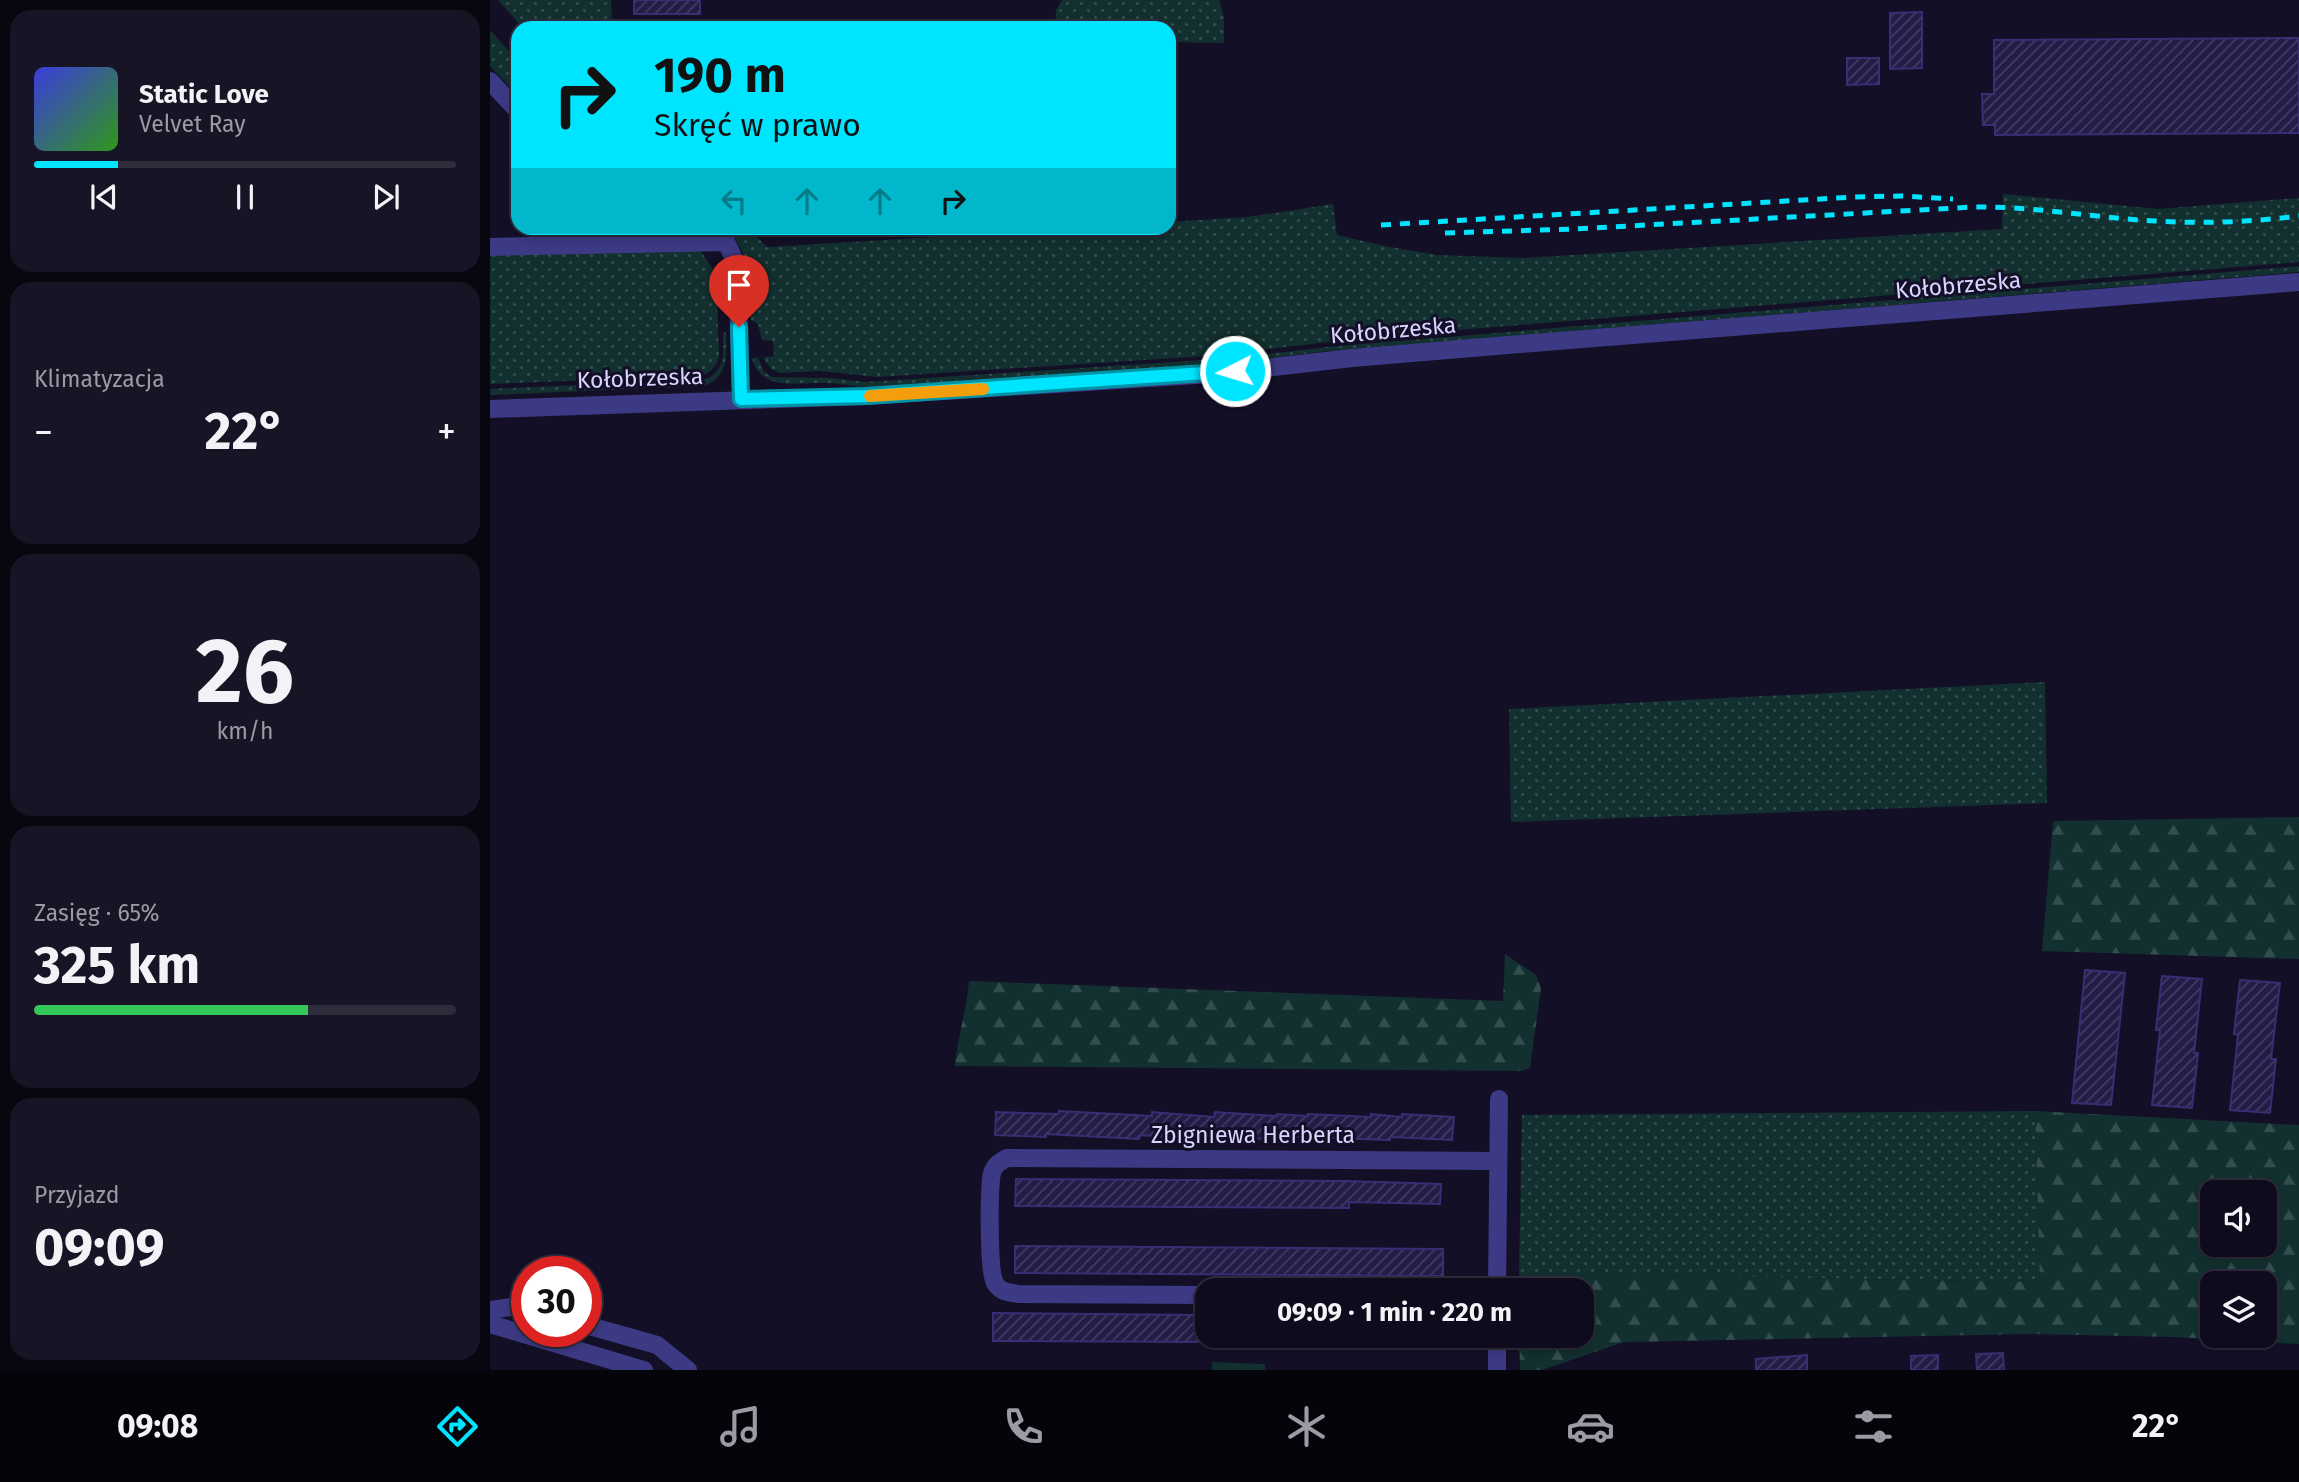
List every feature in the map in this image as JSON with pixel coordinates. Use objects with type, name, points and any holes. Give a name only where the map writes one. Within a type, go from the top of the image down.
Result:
[{"type":"street","points":[[490,81],[511,104]]},
{"type":"street","points":[[579,245],[582,235]]},
{"type":"street","points":[[633,235],[641,244]]},
{"type":"street","points":[[490,247],[726,242],[737,265],[741,399]]},
{"type":"street","name":"Kołobrzeska","points":[[490,409],[880,395],[1212,374],[1352,358],[2299,282]]},
{"type":"street","points":[[1497,1278],[1499,1100]]},
{"type":"street","name":"Zbigniewa Herberta","points":[[1195,1295],[1003,1292],[995,1284],[991,1274],[991,1189],[997,1163],[1007,1158],[1498,1161]]},
{"type":"street","points":[[490,1310],[511,1308]]},
{"type":"street","points":[[490,1324],[622,1367],[644,1370]]},
{"type":"street","points":[[602,1330],[657,1345],[688,1370]]},
{"type":"street","points":[[1497,1348],[1497,1370]]},
{"type":"green space","points":[[498,0],[611,0],[612,21],[517,21]]},
{"type":"green space","points":[[1062,0],[1219,0],[1224,17],[1224,43],[1176,42],[1176,21],[1055,21],[1056,10]]},
{"type":"green space","points":[[490,30],[511,53],[511,88],[490,66]]},
{"type":"green space","points":[[2003,194],[2158,209],[2299,198],[2299,262],[1372,337],[1207,356],[878,377],[820,371],[780,373],[771,369],[763,357],[774,356],[773,341],[762,340],[758,324],[751,320],[750,283],[746,261],[732,235],[755,235],[767,247],[967,235],[1176,235],[1176,222],[1248,217],[1333,204],[1337,235],[1437,255],[1522,258],[2002,229]]},
{"type":"green space","points":[[700,250],[716,274],[719,356],[714,367],[706,374],[490,384],[490,255]]},
{"type":"green space","points":[[2299,266],[2299,272],[1328,351],[1196,367],[864,387],[772,381],[757,369],[752,358],[758,357],[764,372],[772,377],[866,382],[1234,358],[1327,347]]},
{"type":"green space","points":[[726,332],[725,364],[719,376],[705,386],[490,395],[490,389],[706,379],[720,366],[723,334]]},
{"type":"green space","points":[[2045,682],[2047,803],[1511,822],[1509,709]]},
{"type":"green space","points":[[2299,817],[2299,959],[2042,951],[2053,821]]},
{"type":"green space","points":[[1505,954],[1536,975],[1541,988],[1530,1068],[1522,1071],[955,1066],[969,981],[1503,1001]]},
{"type":"green space","points":[[2035,1111],[2040,1282],[1519,1273],[1522,1115]]},
{"type":"green space","points":[[2035,1111],[2299,1125],[2299,1344],[2277,1343],[2277,1271],[2200,1271],[2200,1338],[2029,1334],[1624,1342],[1542,1370],[1520,1370],[1519,1348],[1594,1348],[1594,1278],[1519,1278],[1519,1273],[2040,1282]]},
{"type":"green space","points":[[1212,1362],[1265,1364],[1265,1370],[1212,1370]]},
{"type":"building","points":[[634,0],[700,0],[700,14],[634,14]]},
{"type":"building","points":[[1922,12],[1922,68],[1890,69],[1890,13]]},
{"type":"building","points":[[2299,38],[2299,133],[1995,135],[1995,125],[1983,125],[1982,94],[1994,94],[1994,40]]},
{"type":"building","points":[[1847,58],[1879,58],[1879,84],[1847,85]]},
{"type":"building","points":[[2085,970],[2125,973],[2111,1105],[2072,1103]]},
{"type":"building","points":[[2162,976],[2202,979],[2194,1053],[2198,1053],[2192,1108],[2152,1105],[2160,1030],[2156,1030]]},
{"type":"building","points":[[2240,980],[2280,983],[2271,1059],[2276,1059],[2270,1113],[2230,1110],[2238,1035],[2234,1034]]},
{"type":"building","points":[[1059,1111],[1152,1116],[1152,1112],[1214,1117],[1215,1112],[1277,1116],[1308,1114],[1371,1117],[1371,1114],[1402,1117],[1402,1114],[1454,1117],[1452,1140],[1390,1137],[1390,1140],[1296,1137],[1264,1139],[1201,1135],[1201,1140],[1140,1135],[1139,1139],[1046,1134],[1046,1137],[995,1135],[996,1112],[1058,1114]]},
{"type":"building","points":[[1016,1179],[1441,1184],[1440,1204],[1349,1202],[1349,1208],[1015,1206]]},
{"type":"building","points":[[1015,1246],[1443,1249],[1443,1276],[1015,1273]]},
{"type":"building","points":[[993,1313],[1195,1315],[1195,1342],[993,1341]]},
{"type":"building","points":[[2003,1353],[2004,1370],[1977,1370],[1976,1354]]},
{"type":"building","points":[[1807,1355],[1807,1370],[1756,1370],[1756,1359]]},
{"type":"building","points":[[1938,1355],[1938,1370],[1911,1370],[1911,1356]]},
{"type":"railway","points":[[1381,225],[1854,197],[1953,199]]},
{"type":"railway","points":[[1445,233],[1574,229],[1974,207],[2020,208],[2173,222],[2227,222],[2299,216]]},
{"type":"slow traffic","points":[[870,396],[983,389]]},
{"type":"route","points":[[739,327],[741,399],[866,396],[1235,371]]}]
